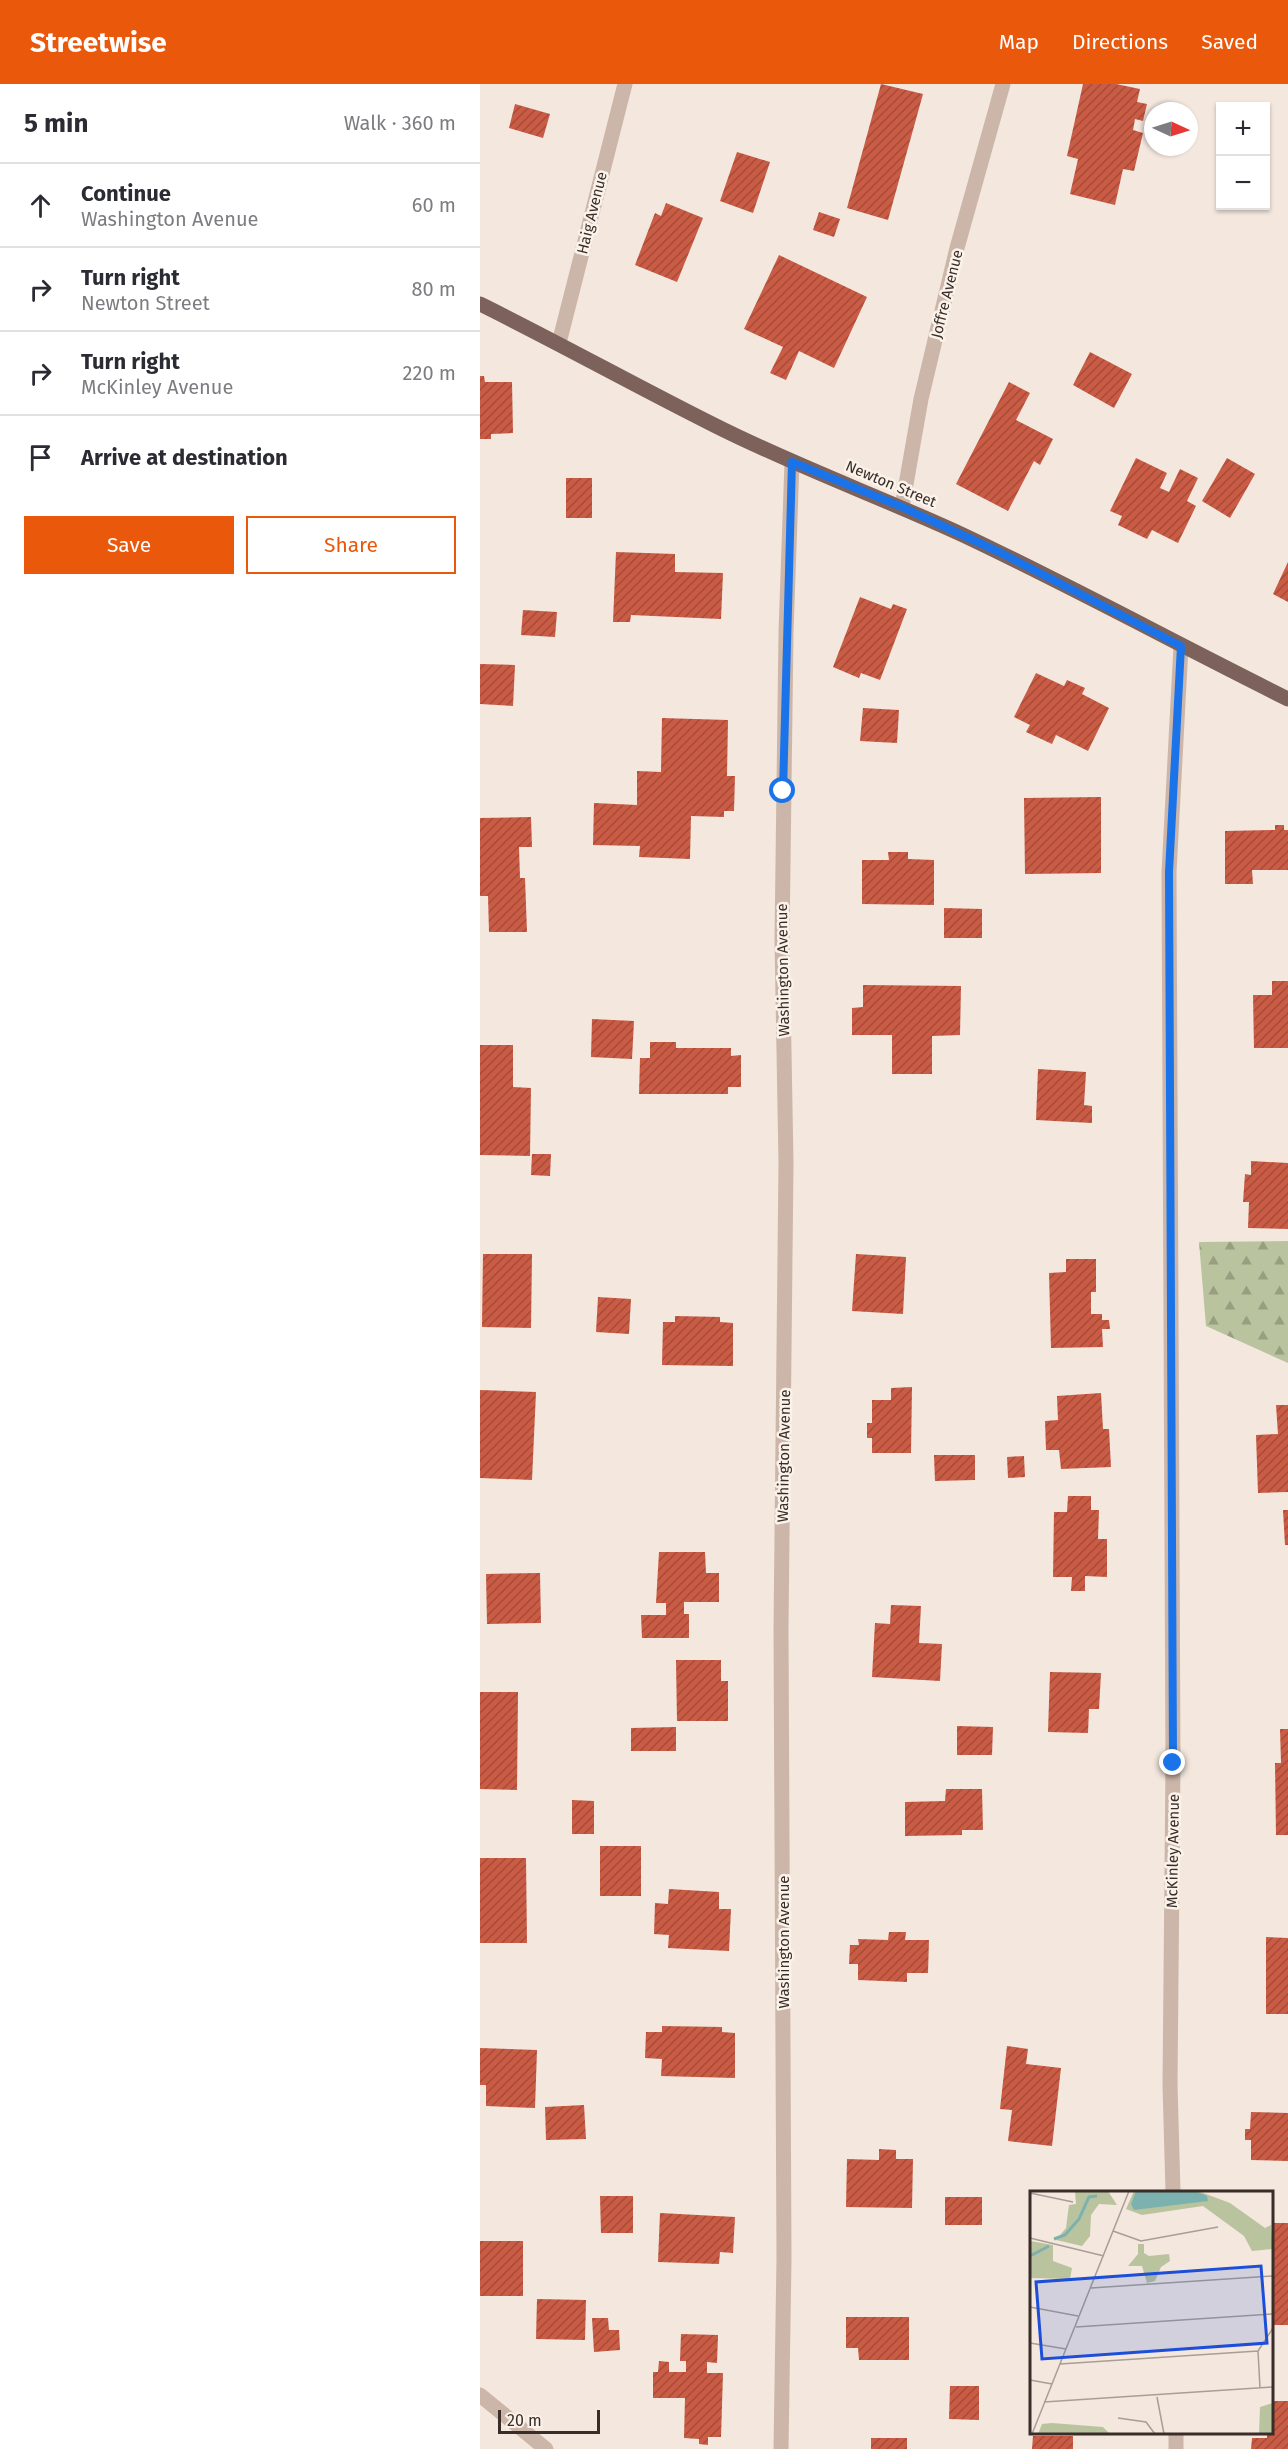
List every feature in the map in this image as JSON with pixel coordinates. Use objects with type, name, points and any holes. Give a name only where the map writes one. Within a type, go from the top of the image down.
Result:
[{"type":"main road","name":"Newton Street","points":[[480,304],[560,343],[713,425],[999,552],[1288,699]]},
{"type":"street","name":"Haig Avenue","points":[[560,343],[624,84]]},
{"type":"street","name":"Joffre Avenue","points":[[902,507],[921,399],[957,248],[1003,84]]},
{"type":"street","name":"Washington Avenue","points":[[781,2449],[784,2259],[781,1629],[786,1163],[782,940],[786,632],[792,462]]},
{"type":"street","name":"McKinley Avenue","points":[[1173,2191],[1170,2085],[1173,1751],[1169,872],[1181,646]]},
{"type":"street","points":[[480,2395],[546,2449]]},
{"type":"green space","points":[[1288,1241],[1288,1363],[1206,1326],[1199,1242]]},
{"type":"building","points":[[881,84],[923,94],[888,220],[847,208]]},
{"type":"building","points":[[1083,84],[1116,84],[1140,89],[1137,102],[1144,103],[1144,117],[1143,121],[1135,119],[1133,130],[1143,133],[1134,171],[1123,169],[1115,205],[1070,194],[1078,159],[1067,156]]},
{"type":"building","points":[[515,104],[550,114],[543,138],[509,128]]},
{"type":"building","points":[[737,152],[770,162],[753,213],[720,201]]},
{"type":"building","points":[[666,203],[703,218],[677,282],[635,265],[655,213],[661,216]]},
{"type":"building","points":[[819,212],[840,219],[834,237],[813,230]]},
{"type":"building","points":[[779,255],[867,297],[834,368],[799,351],[786,380],[770,373],[783,347],[744,329]]},
{"type":"building","points":[[1090,352],[1132,374],[1114,408],[1073,385]]},
{"type":"building","points":[[480,376],[484,376],[485,382],[512,382],[513,433],[491,434],[491,439],[480,439]]},
{"type":"building","points":[[1009,382],[1030,393],[1016,420],[1053,439],[1040,465],[1034,461],[1008,511],[956,484]]},
{"type":"building","points":[[1136,458],[1167,473],[1160,488],[1169,492],[1180,469],[1198,478],[1187,501],[1196,506],[1178,543],[1152,530],[1147,539],[1118,525],[1122,516],[1110,511]]},
{"type":"building","points":[[1227,458],[1255,474],[1230,518],[1202,501]]},
{"type":"building","points":[[566,478],[592,478],[592,518],[566,518]]},
{"type":"building","points":[[616,552],[675,554],[675,572],[723,573],[721,619],[631,615],[630,622],[613,622]]},
{"type":"building","points":[[1288,562],[1288,602],[1273,594]]},
{"type":"building","points":[[860,597],[891,609],[893,604],[907,609],[880,680],[861,673],[859,678],[833,667]]},
{"type":"building","points":[[523,610],[557,612],[555,637],[521,635]]},
{"type":"building","points":[[480,664],[515,665],[513,706],[480,704]]},
{"type":"building","points":[[1036,673],[1064,686],[1067,680],[1085,688],[1082,694],[1109,708],[1088,751],[1056,735],[1052,744],[1026,732],[1030,725],[1014,717]]},
{"type":"building","points":[[863,708],[899,710],[897,743],[860,741]]},
{"type":"building","points":[[662,718],[728,720],[727,776],[735,776],[734,811],[724,811],[724,817],[691,816],[690,859],[639,857],[640,846],[593,845],[594,803],[637,805],[637,771],[661,772]]},
{"type":"building","points":[[1101,797],[1101,873],[1025,874],[1024,798]]},
{"type":"building","points":[[531,817],[532,847],[519,847],[520,878],[525,878],[527,932],[489,932],[488,896],[480,896],[480,818]]},
{"type":"building","points":[[1275,825],[1284,825],[1284,830],[1288,830],[1288,870],[1252,870],[1253,884],[1225,884],[1225,831],[1275,830]]},
{"type":"building","points":[[888,852],[908,852],[908,859],[934,860],[934,905],[862,904],[862,860],[889,860]]},
{"type":"building","points":[[944,908],[982,909],[982,938],[944,938]]},
{"type":"building","points":[[1272,981],[1288,981],[1288,1048],[1254,1048],[1253,995],[1272,995]]},
{"type":"building","points":[[863,985],[961,986],[960,1035],[932,1036],[932,1074],[892,1074],[892,1035],[852,1035],[852,1008],[863,1007]]},
{"type":"building","points":[[592,1019],[634,1021],[632,1059],[591,1057]]},
{"type":"building","points":[[650,1042],[676,1042],[676,1048],[731,1048],[731,1056],[741,1055],[741,1087],[728,1087],[728,1094],[639,1094],[640,1058],[650,1058]]},
{"type":"building","points":[[480,1045],[513,1045],[513,1087],[531,1088],[530,1156],[480,1155]]},
{"type":"building","points":[[1038,1069],[1086,1072],[1084,1105],[1092,1106],[1092,1123],[1036,1120]]},
{"type":"building","points":[[532,1154],[551,1154],[550,1176],[531,1175]]},
{"type":"building","points":[[1251,1161],[1288,1163],[1288,1229],[1248,1228],[1249,1202],[1243,1202],[1245,1174],[1251,1175]]},
{"type":"building","points":[[483,1254],[532,1254],[531,1328],[482,1327]]},
{"type":"building","points":[[856,1254],[906,1257],[903,1314],[852,1311]]},
{"type":"building","points":[[1066,1259],[1096,1259],[1096,1292],[1091,1292],[1091,1314],[1102,1314],[1102,1320],[1109,1320],[1110,1329],[1102,1329],[1103,1347],[1051,1348],[1049,1273],[1066,1272]]},
{"type":"building","points":[[598,1297],[631,1299],[629,1334],[596,1332]]},
{"type":"building","points":[[675,1316],[720,1317],[720,1322],[733,1323],[733,1366],[662,1365],[663,1322],[675,1322]]},
{"type":"building","points":[[912,1387],[911,1453],[872,1453],[872,1438],[867,1438],[867,1423],[872,1423],[872,1400],[891,1400],[891,1388]]},
{"type":"building","points":[[480,1390],[536,1392],[532,1480],[480,1478]]},
{"type":"building","points":[[1101,1393],[1103,1429],[1109,1429],[1111,1467],[1061,1469],[1059,1450],[1046,1450],[1045,1421],[1058,1420],[1057,1396]]},
{"type":"building","points":[[1276,1405],[1288,1405],[1288,1492],[1258,1493],[1256,1435],[1278,1434]]},
{"type":"building","points":[[934,1455],[975,1455],[975,1480],[935,1481]]},
{"type":"building","points":[[1024,1456],[1025,1477],[1008,1478],[1007,1457]]},
{"type":"building","points":[[1068,1496],[1091,1496],[1091,1510],[1099,1510],[1098,1539],[1107,1539],[1107,1577],[1085,1576],[1085,1591],[1071,1591],[1072,1577],[1053,1577],[1054,1512],[1067,1512]]},
{"type":"building","points":[[1283,1510],[1288,1510],[1288,1545],[1285,1545]]},
{"type":"building","points":[[659,1552],[705,1552],[706,1573],[719,1573],[719,1602],[684,1602],[684,1614],[689,1614],[689,1638],[642,1638],[641,1615],[666,1615],[666,1603],[656,1603]]},
{"type":"building","points":[[540,1573],[541,1623],[487,1624],[486,1574]]},
{"type":"building","points":[[891,1605],[921,1606],[919,1643],[942,1644],[940,1681],[872,1677],[875,1623],[890,1624]]},
{"type":"building","points":[[676,1660],[721,1660],[721,1681],[728,1681],[728,1721],[677,1721]]},
{"type":"building","points":[[1050,1672],[1101,1673],[1099,1709],[1089,1709],[1088,1733],[1048,1732]]},
{"type":"building","points":[[480,1692],[518,1692],[517,1790],[480,1789]]},
{"type":"building","points":[[957,1726],[993,1727],[992,1755],[957,1755]]},
{"type":"building","points":[[676,1727],[676,1751],[631,1751],[631,1728]]},
{"type":"building","points":[[1280,1729],[1288,1729],[1288,1835],[1276,1835],[1275,1763],[1281,1763]]},
{"type":"building","points":[[946,1789],[982,1789],[983,1830],[962,1830],[962,1835],[905,1836],[905,1802],[945,1801]]},
{"type":"building","points":[[572,1800],[594,1801],[594,1834],[572,1834]]},
{"type":"building","points":[[600,1846],[641,1846],[641,1896],[600,1896]]},
{"type":"building","points":[[480,1858],[526,1858],[527,1943],[480,1943]]},
{"type":"building","points":[[669,1889],[719,1892],[719,1909],[731,1909],[729,1951],[668,1948],[669,1935],[654,1934],[655,1903],[668,1904]]},
{"type":"building","points":[[889,1932],[906,1932],[905,1940],[929,1940],[928,1973],[907,1973],[907,1982],[858,1980],[858,1964],[849,1964],[850,1945],[859,1945],[858,1939],[888,1940]]},
{"type":"building","points":[[1266,1937],[1288,1938],[1288,2014],[1266,2014]]},
{"type":"building","points":[[662,2026],[722,2027],[722,2032],[735,2033],[735,2078],[661,2076],[662,2059],[645,2058],[646,2032],[662,2032]]},
{"type":"building","points":[[1007,2046],[1028,2049],[1026,2064],[1061,2068],[1052,2146],[1008,2141],[1012,2110],[1000,2109]]},
{"type":"building","points":[[480,2048],[537,2050],[535,2108],[486,2106],[486,2085],[480,2085]]},
{"type":"building","points":[[584,2105],[586,2139],[546,2140],[545,2107]]},
{"type":"building","points":[[1251,2112],[1288,2113],[1288,2161],[1251,2160],[1251,2140],[1245,2140],[1245,2129],[1250,2129]]},
{"type":"building","points":[[879,2149],[896,2150],[896,2159],[913,2159],[912,2208],[846,2207],[847,2159],[879,2160]]},
{"type":"building","points":[[600,2196],[633,2196],[633,2233],[601,2233]]},
{"type":"building","points":[[945,2197],[982,2197],[982,2225],[945,2225]]},
{"type":"building","points":[[660,2213],[735,2217],[733,2253],[720,2252],[719,2264],[658,2262]]},
{"type":"building","points":[[1273,2223],[1288,2223],[1288,2325],[1273,2325]]},
{"type":"building","points":[[480,2241],[523,2241],[523,2296],[480,2296]]},
{"type":"building","points":[[537,2299],[586,2300],[585,2340],[536,2339]]},
{"type":"building","points":[[846,2317],[909,2317],[909,2360],[859,2360],[858,2348],[846,2348]]},
{"type":"building","points":[[592,2318],[608,2318],[609,2330],[619,2330],[620,2350],[594,2352]]},
{"type":"building","points":[[681,2334],[718,2335],[717,2363],[707,2362],[707,2373],[723,2373],[721,2437],[708,2437],[708,2445],[699,2444],[699,2439],[684,2438],[685,2398],[653,2398],[653,2372],[658,2372],[659,2361],[669,2362],[669,2372],[686,2372],[686,2361],[680,2361]]},
{"type":"building","points":[[950,2386],[979,2386],[979,2420],[949,2419]]},
{"type":"building","points":[[1273,2401],[1288,2401],[1288,2449],[1251,2449],[1252,2438],[1267,2438],[1267,2434],[1273,2434]]},
{"type":"building","points":[[1033,2436],[1073,2436],[1073,2449],[1032,2449]]},
{"type":"building","points":[[871,2438],[907,2438],[907,2449],[871,2449]]},
{"type":"route","points":[[783,791],[792,462],[902,507],[999,552],[1181,646],[1169,872],[1173,1763]]}]
